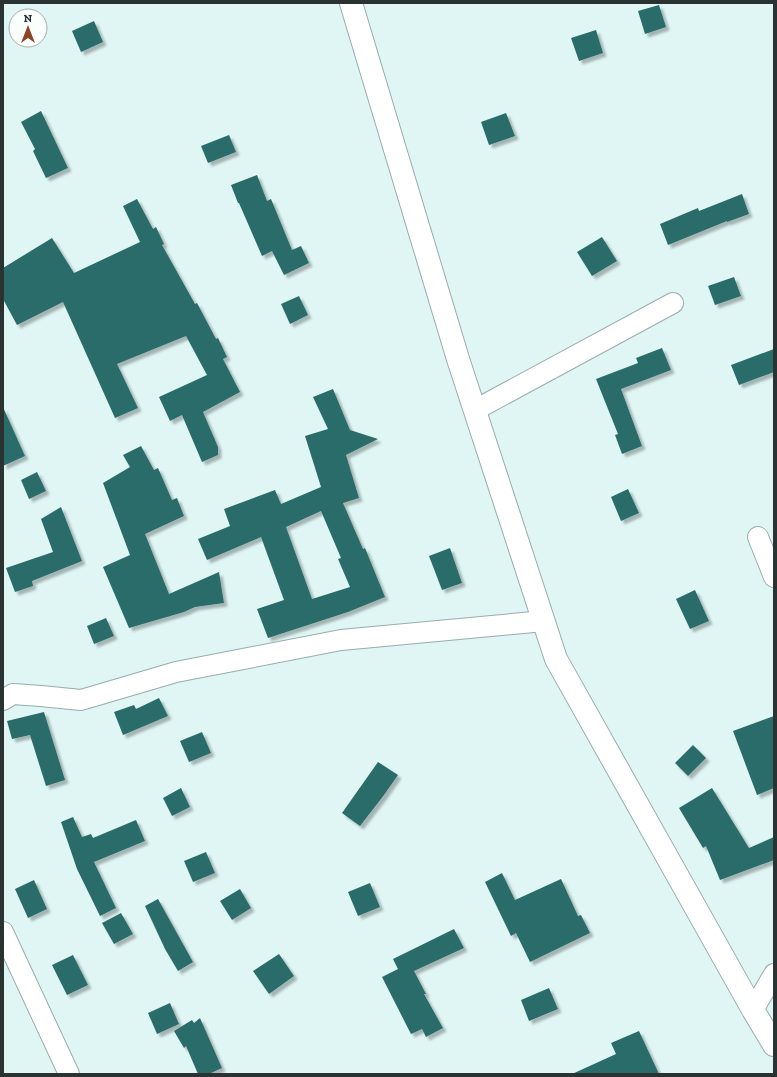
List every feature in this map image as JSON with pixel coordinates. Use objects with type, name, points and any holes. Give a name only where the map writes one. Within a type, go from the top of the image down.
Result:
[{"type":"main road","points":[[351,3],[417,225],[556,659],[774,1045]]},
{"type":"street","points":[[475,410],[673,303]]},
{"type":"street","points":[[758,537],[774,577]]},
{"type":"street","points":[[3,700],[13,694],[81,700],[176,672],[341,640],[544,621]]},
{"type":"street","points":[[3,932],[69,1074]]},
{"type":"street","points":[[753,1010],[774,974]]},
{"type":"building","points":[[659,5],[666,27],[645,34],[638,11]]},
{"type":"building","points":[[94,21],[103,42],[81,52],[72,31]]},
{"type":"building","points":[[596,30],[603,53],[579,61],[571,38]]},
{"type":"building","points":[[41,111],[68,168],[46,178],[33,151],[35,149],[21,122]]},
{"type":"building","points":[[506,113],[515,136],[489,145],[481,122]]},
{"type":"building","points":[[229,135],[236,152],[208,163],[201,146]]},
{"type":"building","points":[[257,175],[267,201],[271,199],[292,250],[301,246],[309,263],[284,275],[272,251],[262,256],[231,185]]},
{"type":"building","points":[[742,194],[749,214],[727,221],[668,245],[660,224],[698,208],[699,211]]},
{"type":"building","points":[[137,199],[153,229],[156,227],[164,244],[162,245],[195,304],[197,303],[216,339],[218,338],[227,357],[223,359],[240,392],[203,412],[218,447],[218,455],[202,462],[182,415],[170,421],[159,397],[207,375],[186,336],[117,364],[138,408],[115,418],[63,302],[17,325],[3,299],[3,268],[52,238],[74,273],[140,242],[123,206]]},
{"type":"building","points":[[602,237],[617,261],[592,276],[577,252]]},
{"type":"building","points":[[734,277],[741,296],[715,305],[708,286]]},
{"type":"building","points":[[299,296],[308,315],[290,324],[281,304]]},
{"type":"building","points":[[662,348],[671,370],[621,389],[642,446],[622,454],[615,435],[618,434],[596,379],[638,363],[636,358]]},
{"type":"building","points":[[774,349],[774,372],[739,385],[731,365]]},
{"type":"building","points":[[333,389],[350,430],[378,439],[346,455],[359,498],[343,503],[363,549],[365,548],[385,597],[348,612],[268,638],[257,609],[284,600],[261,537],[207,560],[198,539],[230,526],[224,509],[275,490],[281,504],[321,487],[305,436],[328,429],[313,397]],"holes":[[[321,511],[341,558],[338,559],[350,587],[312,599],[286,527]]]},
{"type":"building","points":[[3,407],[25,456],[3,466]]},
{"type":"building","points":[[141,446],[154,470],[158,468],[172,500],[177,498],[184,516],[145,534],[169,594],[219,572],[224,603],[195,607],[184,612],[129,628],[103,567],[130,555],[103,483],[130,467],[123,455]]},
{"type":"building","points":[[37,472],[46,491],[29,499],[21,480]]},
{"type":"building","points":[[628,489],[639,513],[621,521],[611,497]]},
{"type":"building","points":[[61,507],[82,561],[32,581],[33,586],[15,592],[6,568],[53,552],[41,519]]},
{"type":"building","points":[[450,548],[462,583],[442,590],[429,556]]},
{"type":"building","points":[[695,590],[709,621],[690,629],[676,599]]},
{"type":"building","points":[[106,618],[114,636],[94,644],[87,626]]},
{"type":"building","points":[[159,698],[168,716],[123,735],[114,712],[134,705],[136,709]]},
{"type":"building","points":[[44,712],[65,780],[46,786],[30,735],[12,739],[7,721]]},
{"type":"building","points":[[774,716],[774,788],[757,795],[733,731]]},
{"type":"building","points":[[202,732],[211,753],[189,762],[180,741]]},
{"type":"building","points":[[693,745],[706,758],[688,776],[675,763]]},
{"type":"building","points":[[378,762],[398,775],[360,826],[342,813]]},
{"type":"building","points":[[181,788],[190,807],[172,816],[163,798]]},
{"type":"building","points":[[712,788],[749,848],[774,837],[774,860],[720,880],[706,846],[703,848],[679,808]]},
{"type":"building","points":[[73,817],[82,837],[91,834],[93,838],[136,820],[145,841],[94,862],[116,908],[100,916],[77,869],[61,822]]},
{"type":"building","points":[[206,852],[215,873],[193,882],[184,861]]},
{"type":"building","points":[[502,873],[515,900],[561,879],[578,916],[581,915],[590,933],[530,962],[516,933],[511,936],[485,882]]},
{"type":"building","points":[[34,880],[47,909],[28,918],[15,889]]},
{"type":"building","points":[[370,883],[380,907],[358,916],[348,892]]},
{"type":"building","points":[[240,889],[251,908],[232,920],[220,901]]},
{"type":"building","points":[[158,899],[193,962],[178,971],[165,949],[145,906]]},
{"type":"building","points":[[121,913],[133,934],[114,944],[102,923]]},
{"type":"building","points":[[454,929],[464,948],[414,971],[426,994],[424,994],[443,1028],[426,1037],[422,1029],[411,1034],[382,977],[398,969],[393,959]]},
{"type":"building","points":[[279,954],[294,976],[269,994],[253,971]]},
{"type":"building","points":[[73,955],[88,985],[67,995],[52,965]]},
{"type":"building","points":[[549,988],[558,1009],[529,1021],[521,1000]]},
{"type":"building","points":[[170,1003],[179,1024],[157,1034],[148,1013]]},
{"type":"building","points":[[200,1018],[222,1068],[209,1074],[198,1074],[186,1046],[184,1048],[174,1031],[192,1020],[194,1023]]},
{"type":"building","points":[[639,1031],[659,1074],[572,1074],[616,1054],[611,1043]]}]
